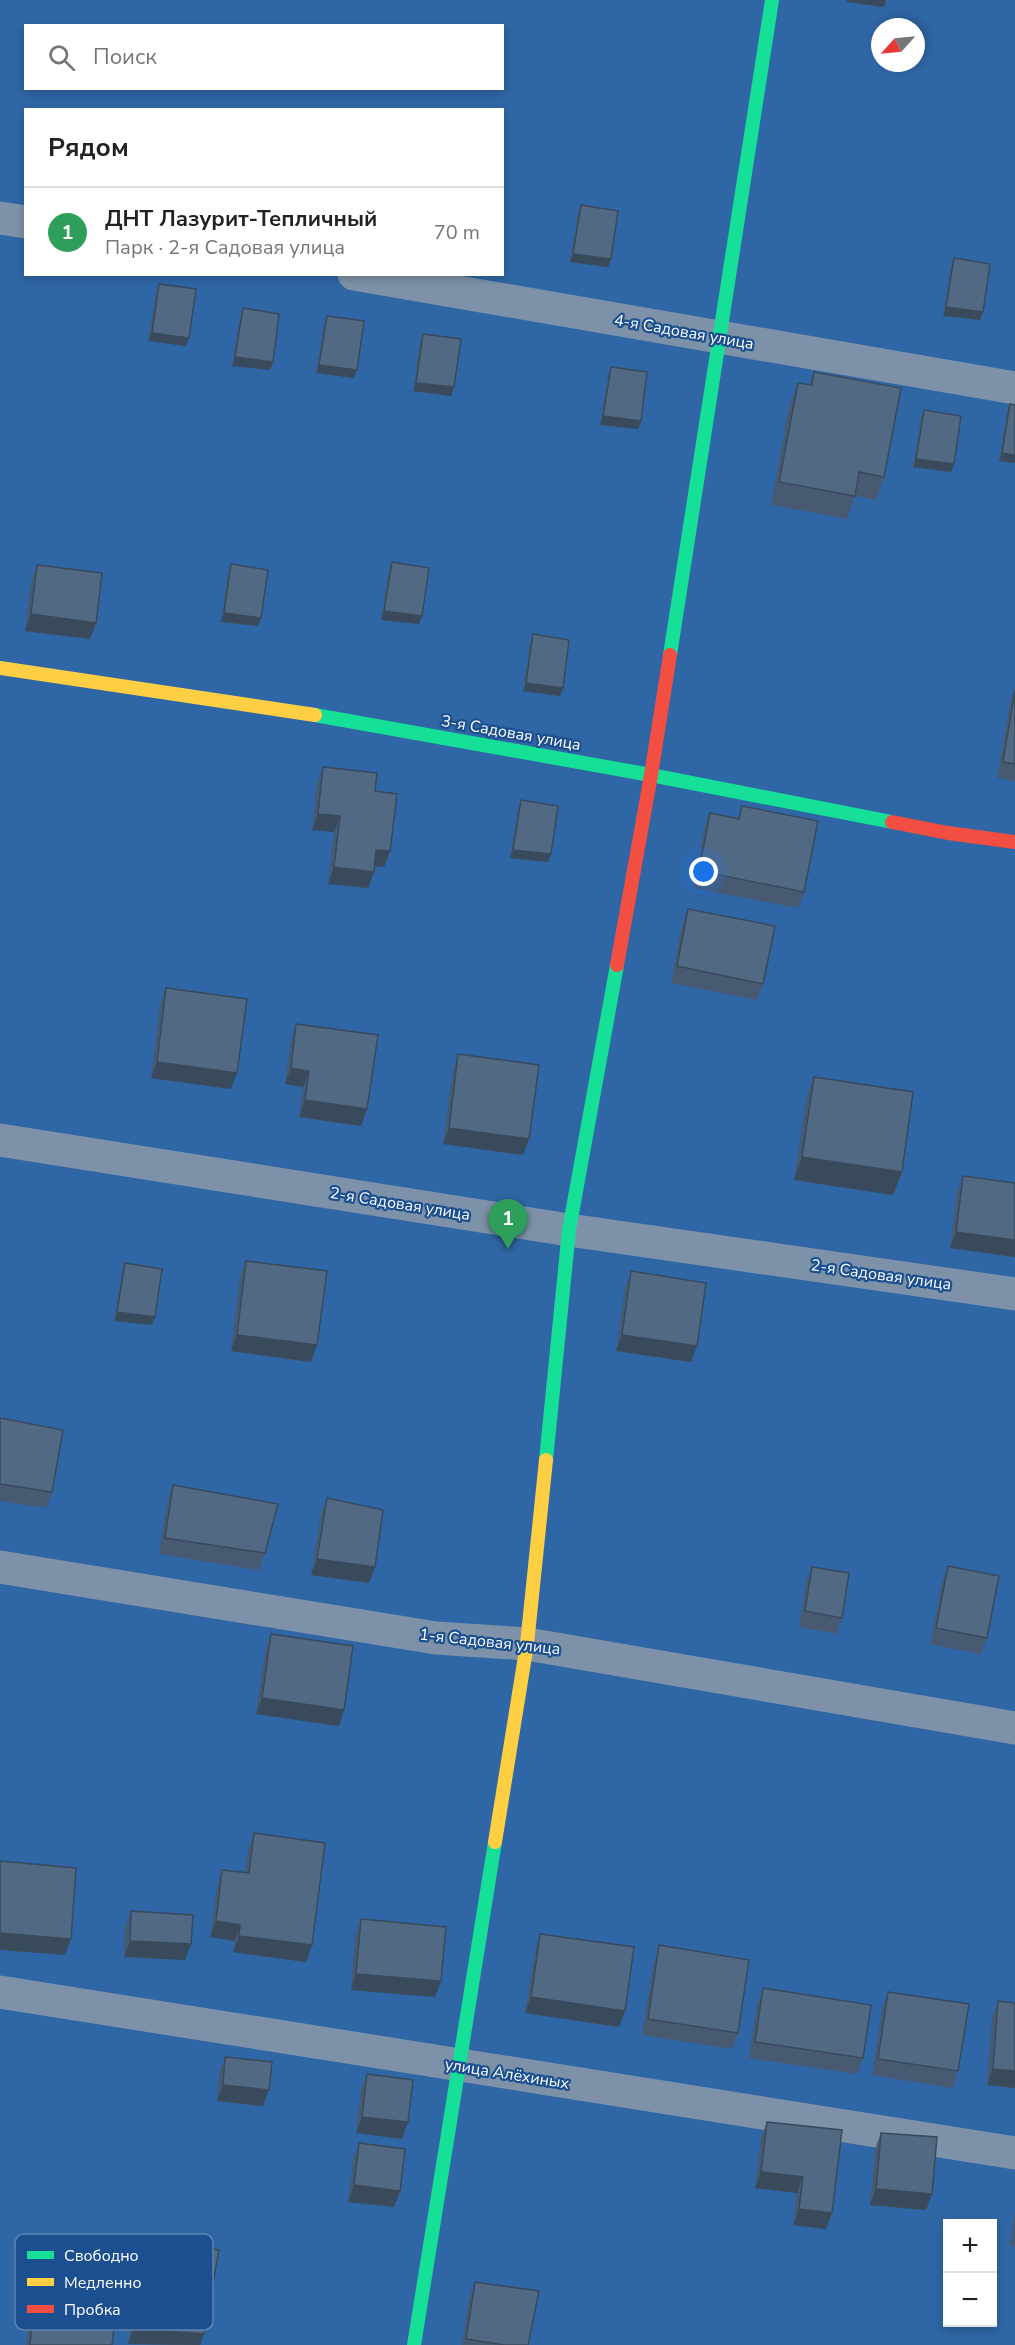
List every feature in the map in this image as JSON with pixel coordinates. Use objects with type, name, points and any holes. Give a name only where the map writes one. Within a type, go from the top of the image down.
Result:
[{"type":"street","points":[[414,2345],[457,2066],[527,1644],[569,1230],[651,775],[772,0]]},
{"type":"street","points":[[0,218],[24,222]]},
{"type":"street","name":"4-я Садовая улица","points":[[365,276],[1015,388]]},
{"type":"street","name":"3-я Садовая улица","points":[[0,668],[291,711],[651,775],[948,832],[1015,842]]},
{"type":"street","name":"2-я Садовая улица","points":[[0,1140],[569,1230],[1015,1294]]},
{"type":"street","name":"1-я Садовая улица","points":[[0,1568],[436,1638],[527,1644],[1015,1728]]},
{"type":"street","name":"улица Алёхиных","points":[[0,1992],[1015,2154]]},
{"type":"shaded area","points":[[0,0],[1015,0],[1015,2345],[0,2345]]},
{"type":"building","points":[[581,205],[618,211],[611,259],[573,254]]},
{"type":"building","points":[[954,258],[990,264],[983,312],[946,307]]},
{"type":"building","points":[[159,284],[196,289],[189,338],[152,333]]},
{"type":"building","points":[[243,308],[279,314],[273,362],[235,357]]},
{"type":"building","points":[[327,316],[364,321],[357,370],[319,365]]},
{"type":"building","points":[[423,334],[461,339],[454,387],[416,383]]},
{"type":"building","points":[[611,367],[647,372],[641,421],[603,416]]},
{"type":"building","points":[[814,372],[901,388],[884,477],[859,472],[855,496],[779,482],[798,383],[812,385]]},
{"type":"building","points":[[1010,404],[1015,405],[1015,455],[1002,453]]},
{"type":"building","points":[[924,410],[961,416],[954,464],[916,459]]},
{"type":"building","points":[[392,562],[429,568],[422,616],[384,611]]},
{"type":"building","points":[[231,564],[268,570],[261,618],[224,613]]},
{"type":"building","points":[[37,565],[102,573],[96,623],[31,614]]},
{"type":"building","points":[[533,634],[569,640],[563,688],[526,683]]},
{"type":"building","points":[[1015,690],[1015,764],[1003,762]]},
{"type":"building","points":[[323,767],[377,773],[375,791],[397,794],[390,851],[376,850],[374,872],[334,867],[340,816],[318,814]]},
{"type":"building","points":[[521,800],[558,806],[551,854],[513,850]]},
{"type":"building","points":[[742,806],[818,821],[804,892],[699,871],[710,813],[739,819]]},
{"type":"building","points":[[688,909],[775,926],[763,984],[677,966]]},
{"type":"building","points":[[166,988],[247,999],[237,1073],[157,1062]]},
{"type":"building","points":[[296,1024],[378,1035],[367,1109],[305,1100],[309,1071],[291,1068]]},
{"type":"building","points":[[458,1054],[539,1065],[529,1139],[449,1128]]},
{"type":"building","points":[[814,1077],[913,1092],[902,1172],[802,1157]]},
{"type":"building","points":[[963,1176],[1015,1183],[1015,1240],[956,1232]]},
{"type":"building","points":[[246,1261],[327,1271],[317,1345],[237,1335]]},
{"type":"building","points":[[125,1263],[162,1269],[155,1317],[117,1312]]},
{"type":"building","points":[[631,1271],[706,1283],[697,1346],[622,1335]]},
{"type":"building","points":[[0,1418],[63,1430],[52,1492],[0,1484]]},
{"type":"building","points":[[173,1485],[278,1504],[265,1553],[165,1538]]},
{"type":"building","points":[[327,1498],[383,1510],[375,1567],[317,1559]]},
{"type":"building","points":[[948,1566],[999,1576],[987,1638],[936,1628]]},
{"type":"building","points":[[812,1567],[849,1573],[842,1618],[805,1611]]},
{"type":"building","points":[[271,1634],[353,1646],[344,1710],[262,1698]]},
{"type":"building","points":[[254,1833],[325,1843],[312,1945],[239,1936],[240,1925],[216,1921],[222,1870],[249,1873]]},
{"type":"building","points":[[0,1861],[76,1868],[71,1939],[0,1933]]},
{"type":"building","points":[[131,1911],[193,1915],[191,1944],[130,1941]]},
{"type":"building","points":[[361,1919],[446,1927],[441,1981],[356,1974]]},
{"type":"building","points":[[540,1934],[634,1947],[625,2011],[531,1997]]},
{"type":"building","points":[[659,1945],[749,1960],[738,2033],[648,2019]]},
{"type":"building","points":[[763,1988],[871,2005],[863,2058],[755,2042]]},
{"type":"building","points":[[888,1992],[969,2004],[958,2071],[878,2059]]},
{"type":"building","points":[[998,2001],[1015,2003],[1015,2071],[993,2069]]},
{"type":"building","points":[[225,2057],[272,2062],[269,2090],[223,2085]]},
{"type":"building","points":[[367,2074],[413,2080],[408,2122],[362,2117]]},
{"type":"building","points":[[767,2122],[842,2130],[832,2213],[799,2209],[803,2177],[761,2172]]},
{"type":"building","points":[[881,2133],[937,2137],[932,2194],[876,2189]]},
{"type":"building","points":[[359,2143],[405,2149],[400,2191],[354,2185]]},
{"type":"building","points":[[213,2249],[219,2250],[213,2284]]},
{"type":"building","points":[[475,2282],[539,2291],[528,2345],[505,2345],[466,2339]]},
{"type":"building","points":[[32,2330],[114,2330],[112,2345],[30,2345]]},
{"type":"building","points":[[157,2330],[205,2330],[204,2334]]},
{"type":"traffic: fast","points":[[670,655],[772,0]]},
{"type":"traffic: fast","points":[[315,715],[651,775],[892,822]]},
{"type":"traffic: fast","points":[[546,1460],[569,1230],[617,965]]},
{"type":"traffic: fast","points":[[414,2345],[495,1842]]},
{"type":"traffic: slow","points":[[0,668],[315,715]]},
{"type":"traffic: slow","points":[[495,1842],[527,1644],[546,1460]]},
{"type":"traffic: jam","points":[[617,965],[670,655]]},
{"type":"traffic: jam","points":[[892,822],[948,833],[1015,842]]},
{"type":"place","name":"ДНТ Лазурит-Тепличный","points":[[508,1249]]}]
